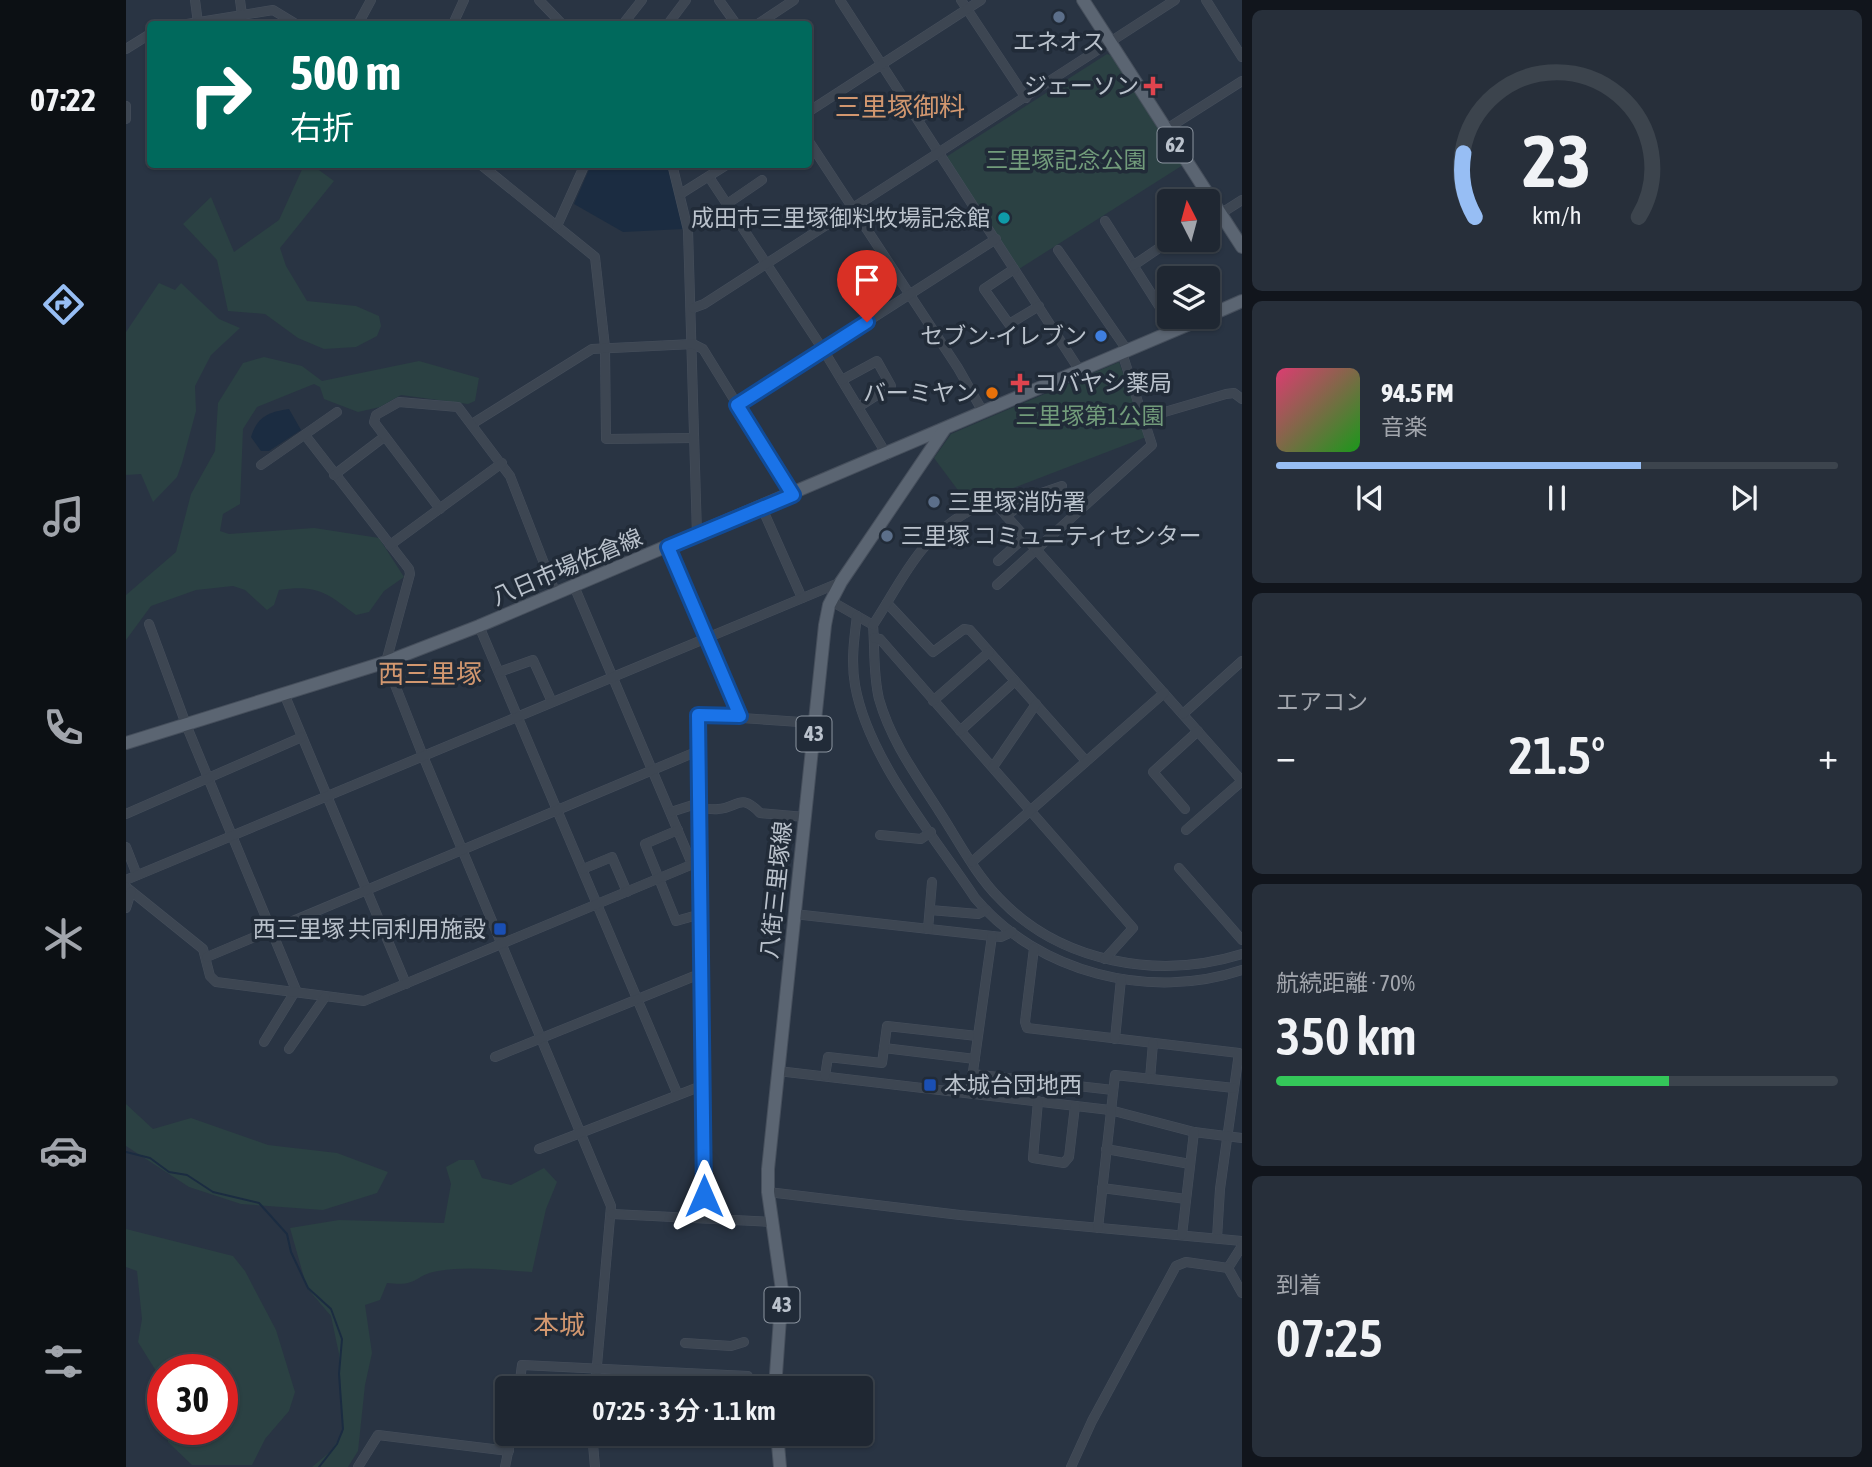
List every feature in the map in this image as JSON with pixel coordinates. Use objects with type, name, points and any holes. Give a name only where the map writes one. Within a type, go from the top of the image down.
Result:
[{"type":"main road","name":"62","points":[[1083,0],[1201,189]]},
{"type":"main road","name":"62","points":[[1220,219],[1242,247]]},
{"type":"main road","name":"八日市場佐倉線","points":[[1220,310],[1242,301]]},
{"type":"main road","name":"八日市場佐倉線","points":[[126,743],[285,696],[386,662],[479,626],[1179,329]]},
{"type":"main road","name":"八街三里塚線","points":[[776,1376],[782,1290],[768,1192],[778,1071],[825,625],[831,601],[841,582],[944,430]]},
{"type":"main road","points":[[778,1446],[780,1467]]},
{"type":"street","points":[[195,0],[198,21]]},
{"type":"street","points":[[240,0],[242,15]]},
{"type":"street","points":[[360,21],[371,0]]},
{"type":"street","points":[[454,21],[464,0]]},
{"type":"street","points":[[539,0],[556,21]]},
{"type":"street","points":[[625,21],[642,0]]},
{"type":"street","points":[[670,21],[686,0]]},
{"type":"street","points":[[719,0],[734,21]]},
{"type":"street","points":[[762,21],[793,0]]},
{"type":"street","points":[[840,0],[1080,370]]},
{"type":"street","points":[[961,0],[1026,98]]},
{"type":"street","points":[[812,109],[981,0]]},
{"type":"street","points":[[693,308],[704,304],[1175,0]]},
{"type":"street","points":[[1206,0],[1242,57]]},
{"type":"street","points":[[209,21],[273,10],[291,21]]},
{"type":"street","points":[[126,49],[147,36]]},
{"type":"street","points":[[1165,130],[1242,81]]},
{"type":"street","points":[[918,119],[951,99]]},
{"type":"street","points":[[126,106],[126,119]]},
{"type":"street","points":[[812,145],[910,294],[983,412]]},
{"type":"street","points":[[487,168],[597,261],[605,347],[606,439],[694,438]]},
{"type":"street","points":[[556,226],[583,168]]},
{"type":"street","points":[[673,168],[682,193],[688,230],[693,308],[697,535]]},
{"type":"street","points":[[682,193],[722,168]]},
{"type":"street","points":[[709,177],[860,407],[887,455]]},
{"type":"street","points":[[727,204],[762,180]]},
{"type":"street","points":[[1220,211],[1242,201]]},
{"type":"street","points":[[1105,221],[1175,331]]},
{"type":"street","points":[[737,405],[996,239]]},
{"type":"street","points":[[1133,265],[1157,249]]},
{"type":"street","points":[[997,584],[1152,443],[1125,352],[1058,250]]},
{"type":"street","points":[[1014,269],[984,289],[1009,324],[1039,306]]},
{"type":"street","points":[[472,424],[580,354],[605,347],[693,344],[703,349],[793,495]]},
{"type":"street","points":[[842,380],[877,361],[891,386],[860,407]]},
{"type":"street","points":[[1144,418],[1226,394],[1234,393],[1242,399]]},
{"type":"street","points":[[440,509],[374,422],[376,415],[399,402],[458,407],[472,424],[510,476],[556,594]]},
{"type":"street","points":[[261,465],[337,412]]},
{"type":"street","points":[[305,435],[410,574],[386,662],[612,1214],[596,1376]]},
{"type":"street","points":[[334,475],[384,437]]},
{"type":"street","points":[[390,545],[502,463]]},
{"type":"street","points":[[1006,516],[1030,498],[1062,486]]},
{"type":"street","points":[[1186,830],[1242,781],[993,501],[940,530],[905,568],[873,625],[876,683],[890,730],[972,862],[1000,900],[1030,923],[1062,943],[1105,959],[1140,965],[1182,966],[1242,954]]},
{"type":"street","points":[[762,508],[802,598]]},
{"type":"street","points":[[998,561],[1026,537]]},
{"type":"street","points":[[668,547],[740,716]]},
{"type":"street","points":[[126,880],[841,582]]},
{"type":"street","points":[[574,586],[678,830],[695,863]]},
{"type":"street","points":[[831,601],[873,625]]},
{"type":"street","points":[[887,603],[933,652],[966,629],[1086,761]]},
{"type":"street","points":[[857,616],[853,644],[854,682],[869,731],[883,761],[986,910],[1034,948],[1075,967],[1121,979],[1188,982],[1242,970]]},
{"type":"street","points":[[149,624],[187,727],[234,835],[296,994]]},
{"type":"street","points":[[479,626],[677,1093]]},
{"type":"street","points":[[874,638],[880,639],[1133,928],[1105,959]]},
{"type":"street","points":[[933,701],[989,652]]},
{"type":"street","points":[[499,672],[533,660],[552,702]]},
{"type":"street","points":[[1183,714],[1242,661]]},
{"type":"street","points":[[960,731],[1015,681]]},
{"type":"street","points":[[972,862],[1164,693]]},
{"type":"street","points":[[285,696],[406,984]]},
{"type":"street","points":[[993,767],[1036,704]]},
{"type":"street","points":[[704,1218],[701,914],[695,863],[699,805],[698,715],[815,723]]},
{"type":"street","points":[[1185,809],[1153,772],[1198,731]]},
{"type":"street","points":[[126,814],[302,737]]},
{"type":"street","points":[[207,957],[698,751]]},
{"type":"street","points":[[671,813],[699,805],[722,809],[737,802],[752,804],[760,813],[805,817]]},
{"type":"street","points":[[678,830],[645,844],[676,921],[701,914]]},
{"type":"street","points":[[880,835],[918,839],[931,832]]},
{"type":"street","points":[[126,847],[137,875]]},
{"type":"street","points":[[583,869],[612,858],[627,892]]},
{"type":"street","points":[[129,889],[203,949],[210,976],[216,982],[363,1002],[695,863]]},
{"type":"street","points":[[1179,868],[1242,940]]},
{"type":"street","points":[[928,929],[932,882]]},
{"type":"street","points":[[126,908],[129,889]]},
{"type":"street","points":[[930,910],[978,914],[986,910]]},
{"type":"street","points":[[794,914],[1004,937],[1012,932]]},
{"type":"street","points":[[970,1093],[992,936]]},
{"type":"street","points":[[1034,948],[1026,1027],[1115,1039],[1236,1050],[1240,1055],[1217,1238]]},
{"type":"street","points":[[495,1057],[702,973]]},
{"type":"street","points":[[1115,1039],[1121,979]]},
{"type":"street","points":[[264,1042],[296,994]]},
{"type":"street","points":[[289,1049],[325,997]]},
{"type":"street","points":[[825,1076],[828,1057],[882,1063],[887,1026],[977,1036]]},
{"type":"street","points":[[1150,1079],[1153,1043]]},
{"type":"street","points":[[884,1048],[975,1059]]},
{"type":"street","points":[[778,1071],[1110,1110],[1194,1132],[1242,1138]]},
{"type":"street","points":[[972,1074],[1113,1090]]},
{"type":"street","points":[[1098,1227],[1115,1075],[1234,1088]]},
{"type":"street","points":[[539,1149],[677,1093],[704,1085]]},
{"type":"street","points":[[1038,1101],[1033,1158],[1065,1163],[1069,1157],[1075,1106]]},
{"type":"street","points":[[1182,1235],[1194,1132]]},
{"type":"street","points":[[1106,1149],[1190,1164]]},
{"type":"street","points":[[1102,1188],[1186,1199]]},
{"type":"street","points":[[768,1192],[960,1215],[1242,1241]]},
{"type":"street","points":[[612,1214],[773,1222]]},
{"type":"street","points":[[1228,1268],[1242,1246]]},
{"type":"street","points":[[1070,1467],[1092,1421],[1177,1266],[1186,1262],[1228,1268]]},
{"type":"street","points":[[1228,1268],[1242,1293]]},
{"type":"street","points":[[685,1343],[732,1346],[744,1342]]},
{"type":"street","points":[[521,1376],[522,1365],[748,1376]]},
{"type":"street","points":[[358,1467],[377,1435],[509,1451]]},
{"type":"street","points":[[505,1467],[510,1446]]},
{"type":"street","points":[[593,1446],[595,1467]]},
{"type":"green space","name":"三里塚記念公園","points":[[1107,54],[1114,57],[1183,165],[1019,269],[946,157]]},
{"type":"green space","points":[[303,168],[316,168],[334,181],[280,248],[286,266],[307,301],[356,306],[379,316],[381,326],[377,336],[356,347],[324,349],[298,338],[265,314],[228,311],[217,260],[183,224],[211,197],[234,252],[279,220]]},
{"type":"green space","points":[[159,283],[175,290],[181,283],[219,319],[240,328],[211,355],[195,386],[196,411],[177,477],[153,502],[141,474],[126,475],[126,332]]},
{"type":"green space","points":[[264,357],[302,366],[322,381],[419,361],[479,378],[475,401],[468,404],[401,395],[380,407],[358,412],[324,399],[320,387],[314,384],[257,407],[243,429],[240,504],[223,514],[220,531],[229,534],[314,528],[379,538],[404,577],[384,591],[369,612],[356,615],[329,596],[312,589],[279,590],[274,605],[267,610],[245,590],[233,586],[196,590],[151,606],[126,640],[126,595],[176,552],[191,494],[215,451],[218,403],[243,363]]},
{"type":"green space","name":"三里塚第1公園","points":[[1119,362],[1146,437],[969,505],[934,458],[951,434]]},
{"type":"green space","points":[[126,1104],[153,1129],[191,1118],[268,1145],[337,1153],[388,1172],[377,1193],[323,1210],[241,1204],[189,1187],[126,1146]]},
{"type":"green space","points":[[459,1160],[474,1160],[482,1178],[511,1185],[544,1168],[557,1182],[546,1209],[532,1272],[461,1269],[430,1273],[411,1282],[387,1283],[380,1300],[365,1305],[372,1353],[365,1385],[358,1451],[348,1467],[312,1467],[331,1451],[343,1432],[339,1354],[331,1316],[307,1288],[290,1228],[339,1220],[444,1223],[451,1184],[446,1167]]},
{"type":"green space","points":[[126,1229],[233,1256],[245,1271],[276,1330],[295,1392],[289,1411],[265,1439],[252,1465],[192,1465],[171,1445],[238,1445],[238,1354],[147,1354],[147,1356],[138,1342],[142,1319],[137,1271],[126,1267]]},
{"type":"water","points":[[590,168],[668,168],[683,229],[623,232],[574,204]]},
{"type":"water","points":[[289,409],[301,430],[269,451],[261,451],[251,437],[260,420],[269,414]]},
{"type":"waterway","points":[[126,1152],[150,1158],[169,1172],[187,1175],[213,1192],[259,1203],[287,1234],[291,1252],[308,1288],[331,1309],[342,1339],[339,1374],[343,1429],[337,1444],[319,1467]]},
{"type":"place","name":"エネオス","points":[[1059,17]]},
{"type":"place","name":"ジェーソン","points":[[1153,86]]},
{"type":"place","name":"成田市三里塚御料牧場記念館","points":[[1004,218]]},
{"type":"place","name":"セブン-イレブン","points":[[1101,336]]},
{"type":"place","name":"コバヤシ薬局","points":[[1020,383]]},
{"type":"place","name":"バーミヤン","points":[[992,393]]},
{"type":"place","name":"三里塚消防署","points":[[934,502]]},
{"type":"place","name":"三里塚 コミュニティセンター","points":[[887,536]]},
{"type":"place","name":"西三里塚 共同利用施設","points":[[500,929]]},
{"type":"place","name":"本城台団地西","points":[[930,1085]]},
{"type":"district","name":"三里塚御料","points":[[900,107]]},
{"type":"district","name":"西三里塚","points":[[430,674]]},
{"type":"district","name":"本城","points":[[559,1325]]},
{"type":"route","points":[[704,1196],[698,715],[740,716],[668,547],[793,495],[737,405],[867,322]]}]
